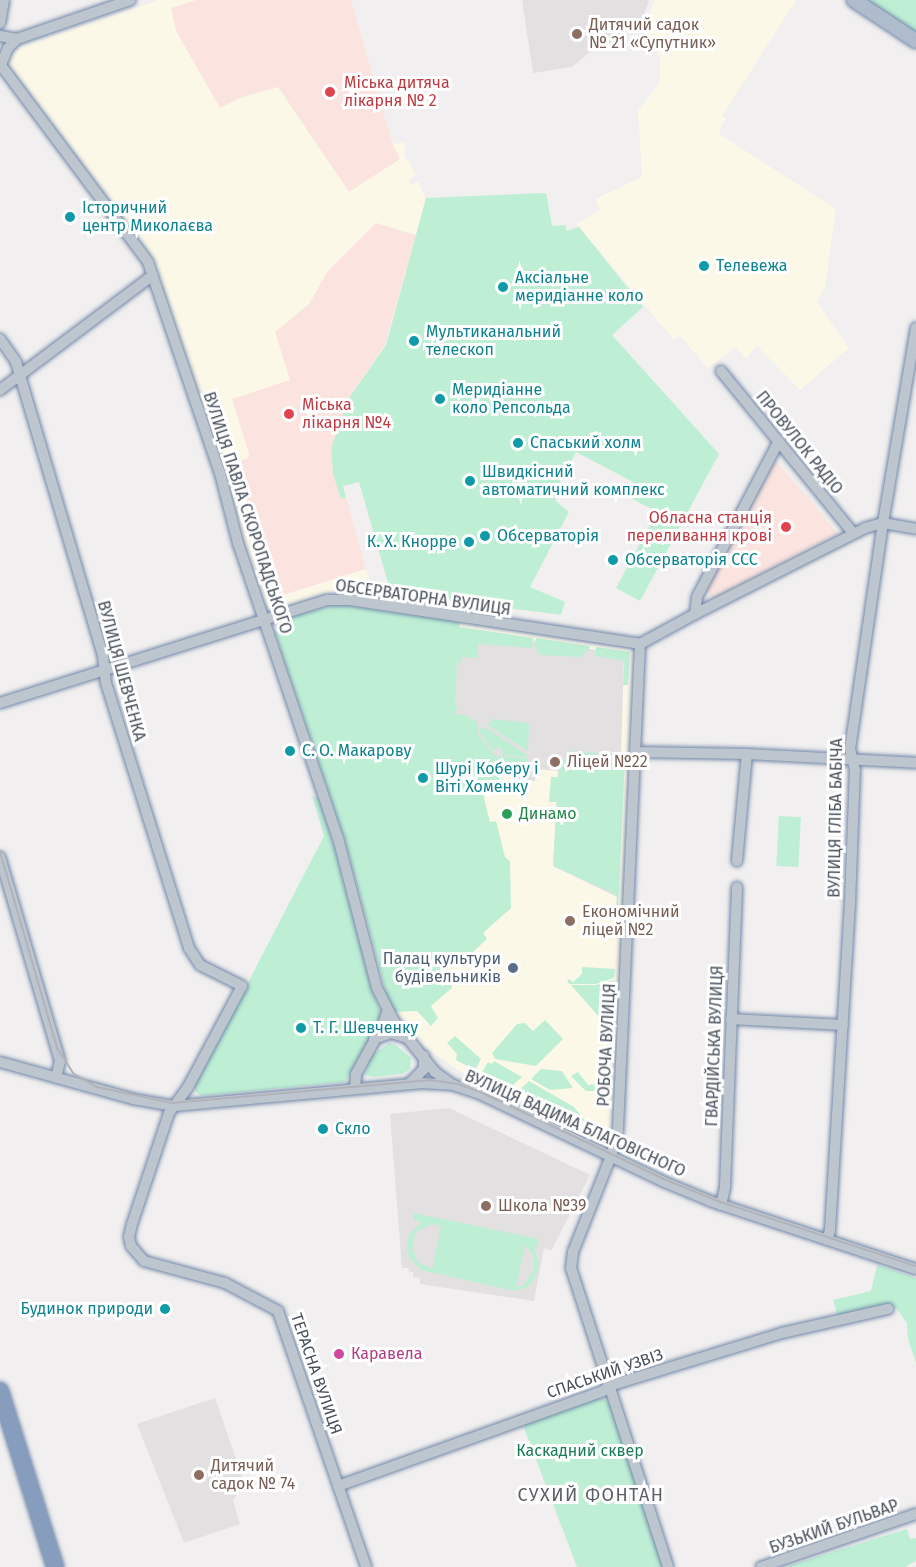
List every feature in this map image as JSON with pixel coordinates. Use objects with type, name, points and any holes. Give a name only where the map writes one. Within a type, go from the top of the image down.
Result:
[{"type":"highway","points":[[0,1391],[55,1567]]},
{"type":"main road","points":[[854,0],[916,41]]},
{"type":"street","points":[[0,3],[4,0]]},
{"type":"street","points":[[0,23],[4,0]]},
{"type":"street","points":[[0,36],[17,39],[130,0]]},
{"type":"street","points":[[0,64],[17,39]]},
{"type":"street","name":"ВУЛИЦЯ ПАВЛА СКОРОПАДСЬКОГО","points":[[0,64],[143,252],[153,275],[220,473],[238,543],[338,838],[377,988],[387,1012],[424,1055],[435,1072],[453,1085]]},
{"type":"street","points":[[0,390],[153,275]]},
{"type":"street","name":"ВУЛИЦЯ ГЛІБА БАБІЧА","points":[[827,1240],[830,1230],[850,904],[853,759],[850,749],[883,523],[915,349],[916,328]]},
{"type":"street","name":"ВУЛИЦЯ ШЕВЧЕНКА","points":[[0,339],[16,362],[103,656],[104,670],[189,948],[201,966],[242,986]]},
{"type":"street","name":"ПРОВУЛОК РАДІО","points":[[721,371],[853,533]]},
{"type":"street","points":[[695,614],[697,597],[779,441]]},
{"type":"street","points":[[640,644],[853,533],[883,523],[916,529]]},
{"type":"street","name":"ОБСЕРВАТОРНА ВУЛИЦЯ","points":[[0,703],[315,602],[343,599],[640,644]]},
{"type":"street","name":"РОБОЧА ВУЛИЦЯ","points":[[640,644],[618,1130],[611,1156],[571,1260],[572,1275],[668,1567]]},
{"type":"street","points":[[636,752],[747,754],[916,763]]},
{"type":"street","points":[[736,861],[747,754]]},
{"type":"street","points":[[0,857],[60,1061],[56,1078]]},
{"type":"street","name":"ГВАРДІЙСЬКА ВУЛИЦЯ","points":[[721,1204],[725,1187],[737,887]]},
{"type":"street","name":"ТЕРАСНА ВУЛИЦЯ","points":[[242,986],[188,1087],[166,1120],[129,1237],[131,1246],[144,1261],[225,1283],[278,1311],[366,1567]]},
{"type":"street","points":[[356,1089],[356,1074],[383,1025],[387,1012]]},
{"type":"street","points":[[731,1019],[843,1024]]},
{"type":"street","points":[[374,1039],[391,1033],[411,1040]]},
{"type":"street","points":[[409,1084],[424,1069],[424,1055]]},
{"type":"street","name":"ВУЛИЦЯ ВАДИМА БЛАГОВІСНОГО","points":[[0,1062],[133,1099],[174,1106],[409,1084],[453,1085],[480,1094],[662,1181],[721,1204],[916,1269]]},
{"type":"street","name":"СПАСЬКИЙ УЗВІЗ","points":[[338,1486],[603,1392],[609,1386],[782,1333],[888,1309]]},
{"type":"street","name":"БУЗЬКИЙ БУЛЬВАР","points":[[761,1567],[916,1514]]},
{"type":"shaded area","points":[[159,0],[351,0],[393,144],[405,142],[405,156],[416,175],[409,180],[411,185],[418,181],[425,197],[425,206],[385,344],[349,398],[331,448],[333,474],[341,499],[346,497],[366,569],[377,598],[361,595],[361,582],[283,607],[274,607],[265,603],[148,249],[8,63],[11,53],[23,46]]},
{"type":"shaded area","name":"Міська дитяча лікарня № 2","points":[[196,0],[351,0],[393,145],[400,159],[349,192],[278,87],[240,98],[220,108],[176,31],[171,8]]},
{"type":"shaded area","name":"Дитячий садок № 21 «Супутник»","points":[[522,0],[649,1],[643,17],[634,29],[613,46],[606,39],[572,67],[533,73]]},
{"type":"shaded area","points":[[654,0],[796,0],[722,116],[726,119],[719,130],[721,135],[836,209],[825,287],[817,302],[849,348],[800,390],[757,346],[746,358],[735,347],[708,368],[679,335],[674,340],[577,224],[600,210],[595,199],[642,177],[638,111],[660,82],[660,58],[647,28]]},
{"type":"shaded area","name":"Міська лікарня №4","points":[[376,223],[416,235],[385,344],[349,398],[331,448],[333,474],[342,499],[346,497],[366,569],[277,597],[235,463],[248,458],[249,454],[232,399],[290,380],[275,332],[309,304],[327,272]]},
{"type":"shaded area","name":"Обласна станція переливання крові","points":[[775,460],[805,495],[810,497],[809,499],[838,534],[714,598],[706,591]]},
{"type":"shaded area","points":[[338,604],[635,650],[613,1136],[607,1139],[598,1137],[461,1072],[414,1039],[398,1020],[383,987],[345,840],[275,632],[279,621]]},
{"type":"shaded area","name":"Ліцей №22","points":[[458,629],[624,654],[617,897],[553,866],[558,771],[536,769],[535,781],[517,782],[513,770],[498,773],[454,713]]},
{"type":"shaded area","name":"Школа №39","points":[[449,1108],[590,1175],[551,1251],[544,1248],[534,1301],[420,1284],[420,1278],[413,1277],[413,1272],[409,1272],[408,1268],[402,1268],[390,1114]]},
{"type":"shaded area","name":"Дитячий садок № 74","points":[[215,1398],[245,1485],[233,1500],[240,1524],[184,1543],[137,1424]]},
{"type":"green space","points":[[867,0],[916,0],[916,33]]},
{"type":"green space","points":[[546,193],[552,226],[565,225],[567,231],[579,227],[643,307],[612,335],[719,454],[640,601],[616,588],[657,512],[627,496],[633,482],[576,452],[555,491],[556,501],[569,512],[530,587],[565,602],[561,615],[373,590],[371,586],[388,583],[359,482],[343,486],[346,497],[341,499],[333,474],[331,448],[349,398],[386,345],[426,198]]},
{"type":"green space","points":[[338,604],[460,622],[459,627],[533,638],[532,648],[478,644],[477,658],[462,657],[462,662],[457,662],[455,704],[458,709],[454,713],[467,716],[478,723],[478,734],[495,756],[528,758],[528,766],[498,773],[500,784],[497,784],[496,780],[483,783],[484,789],[482,790],[490,822],[496,821],[505,857],[510,861],[511,908],[483,933],[487,939],[460,964],[447,968],[452,988],[431,1006],[438,1018],[431,1026],[417,1011],[394,1012],[388,1000],[345,840],[275,632],[282,619]]},
{"type":"green space","points":[[536,638],[589,646],[589,649],[580,657],[541,655],[535,649]]},
{"type":"green space","points":[[596,647],[630,652],[628,685],[623,685],[624,661],[595,656]]},
{"type":"green space","points":[[492,719],[529,723],[528,751],[489,726],[487,723],[491,723]]},
{"type":"green space","points":[[486,728],[528,757],[502,755],[503,751],[499,747],[493,751],[480,733],[479,729]]},
{"type":"green space","points":[[571,751],[597,753],[597,763],[599,753],[625,756],[618,911],[612,921],[605,914],[616,905],[617,897],[613,893],[553,866],[557,802],[549,802],[551,777],[558,777],[560,765]]},
{"type":"green space","points":[[312,796],[318,798],[333,843],[371,987],[382,1016],[345,1082],[201,1096],[195,1091],[195,1085],[324,836]]},
{"type":"green space","points":[[779,816],[801,817],[798,867],[776,866]]},
{"type":"green space","points":[[582,967],[615,969],[614,978],[596,984],[569,984],[567,981],[569,979],[573,982],[582,974]]},
{"type":"green space","points":[[614,980],[612,1019],[599,1017],[571,985],[596,985]]},
{"type":"green space","points":[[545,1020],[563,1039],[536,1066],[495,1059],[492,1053],[517,1024],[525,1023],[533,1031]]},
{"type":"green space","points":[[455,1036],[481,1059],[475,1070],[456,1060],[457,1054],[447,1043]]},
{"type":"green space","points":[[389,1043],[396,1045],[411,1058],[410,1069],[402,1074],[374,1077],[365,1075],[371,1056]]},
{"type":"green space","points":[[607,1045],[611,1045],[608,1081],[599,1091],[586,1091],[571,1076],[578,1072],[588,1085],[597,1084],[601,1071],[604,1071]]},
{"type":"green space","points":[[494,1061],[522,1077],[512,1086],[482,1072],[488,1062],[492,1064]]},
{"type":"green space","points":[[541,1069],[562,1071],[573,1088],[550,1090],[531,1079]]},
{"type":"green space","points":[[529,1081],[574,1107],[586,1122],[519,1090]]},
{"type":"green space","points":[[414,1213],[539,1239],[537,1247],[534,1247],[539,1264],[534,1280],[528,1287],[515,1291],[421,1270],[410,1259],[407,1251],[409,1234],[422,1222],[413,1220]],"holes":[[[432,1224],[441,1226],[432,1269],[418,1262],[412,1249],[416,1232]],[[525,1245],[534,1256],[534,1269],[524,1285],[516,1287]]]},
{"type":"green space","points":[[877,1265],[916,1278],[916,1363],[908,1339],[907,1323],[897,1309],[889,1306],[838,1317],[833,1300],[871,1291]]},
{"type":"green space","name":"Каскадний сквер","points":[[595,1397],[606,1400],[611,1405],[666,1567],[577,1567],[524,1428],[526,1423]]},
{"type":"green space","points":[[907,1529],[910,1539],[916,1538],[916,1561],[905,1567],[784,1567]]},
{"type":"tram line","points":[[0,850],[58,1049],[74,1074],[97,1087],[172,1103],[430,1080],[458,1084],[481,1092],[664,1179],[721,1202],[916,1266]]},
{"type":"place","name":"Дитячий садок № 21 «Супутник»","points":[[577,34]]},
{"type":"place","name":"Міська дитяча лікарня № 2","points":[[330,92]]},
{"type":"place","name":"Історичний центр Миколаєва","points":[[70,217]]},
{"type":"place","name":"Телевежа","points":[[704,266]]},
{"type":"place","name":"Аксіальне меридіанне коло","points":[[503,287]]},
{"type":"place","name":"Мультиканальний телескоп","points":[[414,341]]},
{"type":"place","name":"Меридіанне коло Репсольда","points":[[440,399]]},
{"type":"place","name":"Міська лікарня №4","points":[[289,414]]},
{"type":"place","name":"Спаський холм","points":[[518,443]]},
{"type":"place","name":"Швидкісний автоматичний комплекс","points":[[470,481]]},
{"type":"place","name":"Обласна станція переливання крові","points":[[786,527]]},
{"type":"place","name":"Обсерваторія","points":[[485,536]]},
{"type":"place","name":"К. Х. Кнорре","points":[[469,542]]},
{"type":"place","name":"Обсерваторія ССС","points":[[613,560]]},
{"type":"place","name":"С. О. Макарову","points":[[290,751]]},
{"type":"place","name":"Ліцей №22","points":[[555,762]]},
{"type":"place","name":"Шурі Коберу і Віті Хоменку","points":[[423,778]]},
{"type":"place","name":"Динамо","points":[[507,814]]},
{"type":"place","name":"Економічний ліцей №2","points":[[570,921]]},
{"type":"place","name":"Палац культури будівельників","points":[[513,968]]},
{"type":"place","name":"Т. Г. Шевченку","points":[[301,1028]]},
{"type":"place","name":"Скло","points":[[323,1129]]},
{"type":"place","name":"Школа №39","points":[[486,1206]]},
{"type":"place","name":"Будинок природи","points":[[165,1309]]},
{"type":"place","name":"Каравела","points":[[339,1354]]},
{"type":"place","name":"Дитячий садок № 74","points":[[199,1475]]},
{"type":"district","name":"СУХИЙ ФОНТАН","points":[[591,1495]]}]
